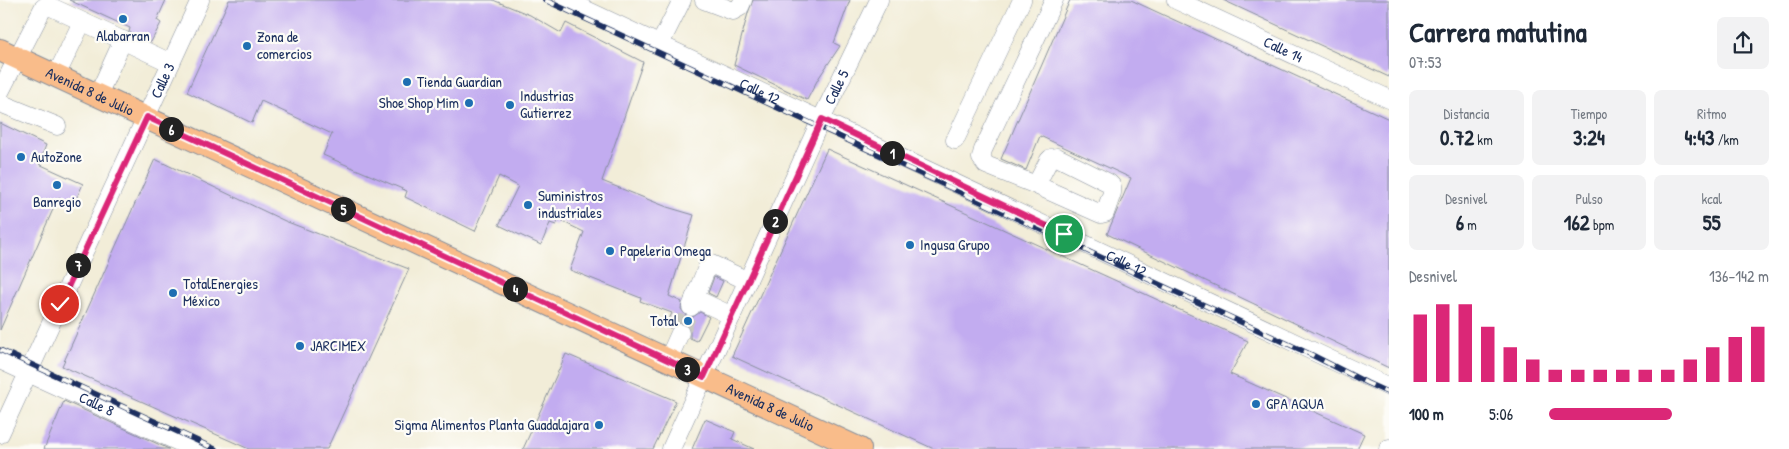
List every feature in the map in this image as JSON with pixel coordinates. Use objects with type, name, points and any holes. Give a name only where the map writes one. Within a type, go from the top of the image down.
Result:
[{"type":"main road","name":"Avenida 8 de Julio","points":[[9,54],[860,449]]},
{"type":"street","name":"Calle 3","points":[[0,434],[200,0]]},
{"type":"street","name":"Calle 12","points":[[565,0],[822,119],[1389,387]]},
{"type":"street","points":[[660,44],[682,0]]},
{"type":"street","points":[[704,0],[734,11],[740,7],[744,0]]},
{"type":"street","name":"Calle 5","points":[[671,449],[822,119],[879,0]]},
{"type":"street","points":[[955,140],[1022,0]]},
{"type":"street","points":[[1036,185],[986,165],[981,158],[983,150],[1054,0]]},
{"type":"street","name":"Calle 14","points":[[1176,0],[1389,99]]},
{"type":"street","points":[[0,92],[9,54],[45,6],[51,6],[171,63]]},
{"type":"street","points":[[56,76],[82,22]]},
{"type":"street","points":[[98,95],[122,40]]},
{"type":"street","points":[[0,103],[57,126]]},
{"type":"street","points":[[732,316],[692,302],[707,266],[709,264],[748,281]]},
{"type":"street","points":[[668,360],[680,333]]},
{"type":"street","name":"Calle 8","points":[[0,360],[194,449]]},
{"type":"building","points":[[69,0],[166,0],[157,20],[161,23],[151,42],[129,32],[130,28]]},
{"type":"building","points":[[229,0],[493,0],[530,15],[561,33],[566,23],[643,62],[602,181],[667,207],[694,215],[669,296],[682,302],[681,309],[687,317],[693,317],[700,312],[709,317],[697,341],[690,338],[690,331],[685,324],[678,323],[671,328],[666,326],[672,313],[640,301],[641,298],[570,270],[584,232],[559,220],[556,225],[550,223],[541,245],[499,225],[518,186],[499,176],[475,231],[405,197],[407,191],[323,155],[332,134],[261,101],[252,123],[187,92]]},
{"type":"building","points":[[753,0],[850,0],[834,43],[840,46],[818,79],[807,100],[734,65]]},
{"type":"building","points":[[1070,0],[1131,0],[1389,119],[1389,368],[1107,234],[1131,178],[1040,136],[1026,170],[1001,159]]},
{"type":"building","points":[[1223,0],[1389,0],[1389,77]]},
{"type":"building","points":[[0,123],[46,145],[39,164],[83,184],[73,206],[58,198],[0,330]]},
{"type":"building","name":"Ingusa Grupo","points":[[827,149],[1248,341],[1230,374],[1364,434],[1357,449],[934,449],[732,356]]},
{"type":"building","points":[[155,159],[285,221],[409,269],[327,449],[249,449],[62,366]]},
{"type":"building","points":[[714,277],[723,281],[716,297],[708,293]]},
{"type":"building","name":"Sigma Alimentos Planta Guadalajara","points":[[566,354],[676,401],[653,449],[523,449]]},
{"type":"building","points":[[64,401],[169,449],[44,449]]},
{"type":"building","points":[[705,419],[735,432],[732,439],[754,449],[692,449]]},
{"type":"tunnel","points":[[680,333],[691,307]]},
{"type":"railway","points":[[545,0],[1312,355],[1389,393]]},
{"type":"railway","points":[[0,350],[215,449]]},
{"type":"place","name":"Alabarran","points":[[123,19]]},
{"type":"place","name":"Zona de comercios","points":[[247,46]]},
{"type":"place","name":"Tienda Guardian","points":[[407,82]]},
{"type":"place","name":"Shoe Shop Mim","points":[[469,103]]},
{"type":"place","name":"Industrias Gutierrez","points":[[510,105]]},
{"type":"place","name":"AutoZone","points":[[21,157]]},
{"type":"place","name":"Banregio","points":[[57,185]]},
{"type":"place","name":"Suministros industriales","points":[[528,205]]},
{"type":"place","name":"Ingusa Grupo","points":[[910,245]]},
{"type":"place","name":"Papeleria Omega","points":[[610,251]]},
{"type":"place","name":"TotalEnergies México","points":[[173,293]]},
{"type":"place","name":"Total","points":[[688,321]]},
{"type":"place","name":"JARCIMEX","points":[[300,346]]},
{"type":"place","name":"GPA AQUA","points":[[1256,404]]},
{"type":"place","name":"Sigma Alimentos Planta Guadalajara","points":[[599,425]]},
{"type":"route","points":[[60,304],[147,117],[704,377],[822,119],[1064,234]]}]
